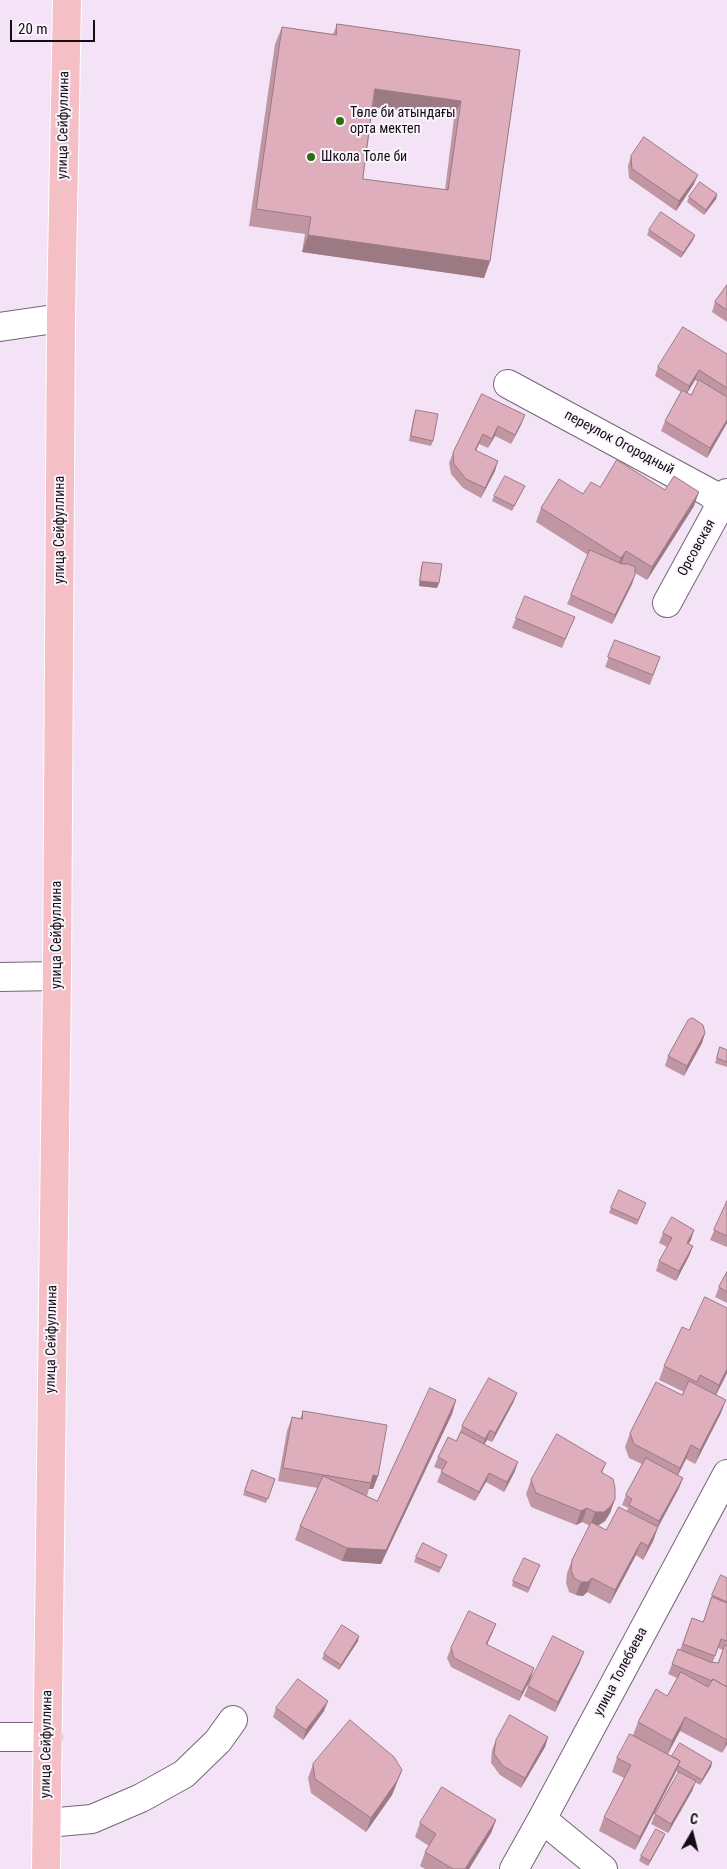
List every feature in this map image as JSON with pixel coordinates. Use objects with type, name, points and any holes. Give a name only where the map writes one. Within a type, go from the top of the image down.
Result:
[{"type":"main road","name":"улица Сейфуллина","points":[[46,1869],[57,976],[61,318],[67,0]]},
{"type":"street","points":[[0,327],[61,318]]},
{"type":"street","name":"переулок Огородный","points":[[508,384],[725,501]]},
{"type":"street","name":"Орсовская","points":[[667,603],[725,501]]},
{"type":"street","points":[[0,977],[57,976]]},
{"type":"street","name":"улица Толебаева","points":[[514,1869],[727,1474]]},
{"type":"street","points":[[46,1823],[92,1819],[141,1798],[184,1774],[218,1741],[233,1720]]},
{"type":"street","points":[[0,1737],[48,1737]]},
{"type":"street","points":[[542,1819],[603,1869]]},
{"type":"building","name":"Школа Толе би","points":[[337,24],[520,50],[490,261],[308,235],[311,217],[256,209],[282,27],[336,35]],"holes":[[[375,89],[461,101],[448,190],[363,179]]]},
{"type":"building","points":[[644,137],[698,175],[679,201],[632,169],[631,156]]},
{"type":"building","points":[[700,182],[717,194],[706,210],[689,197]]},
{"type":"building","points":[[661,212],[695,235],[683,253],[649,230]]},
{"type":"building","points":[[727,285],[727,310],[715,302]]},
{"type":"building","points":[[683,327],[727,354],[727,388],[699,370],[689,386],[658,367]]},
{"type":"building","points":[[699,380],[727,397],[727,420],[710,448],[665,421],[682,390],[691,395]]},
{"type":"building","points":[[482,394],[525,415],[515,435],[498,426],[492,439],[483,434],[475,450],[498,461],[485,488],[466,479],[454,464],[453,453]]},
{"type":"building","points":[[416,410],[438,414],[433,441],[411,436]]},
{"type":"building","points":[[617,460],[665,490],[674,476],[699,492],[652,567],[626,551],[621,558],[541,508],[559,479],[583,494],[591,482],[600,487]]},
{"type":"building","points":[[505,476],[525,486],[514,506],[494,496]]},
{"type":"building","points":[[590,550],[622,564],[635,567],[635,575],[615,615],[571,595]]},
{"type":"building","points":[[423,562],[442,564],[439,583],[420,581]]},
{"type":"building","points":[[525,596],[575,617],[565,639],[516,618]]},
{"type":"building","points":[[615,640],[660,657],[653,675],[608,657]]},
{"type":"building","points":[[693,1018],[703,1025],[705,1033],[687,1066],[668,1056],[688,1020]]},
{"type":"building","points":[[720,1047],[727,1050],[727,1062],[717,1058]]},
{"type":"building","points":[[619,1190],[646,1203],[638,1220],[611,1208]]},
{"type":"building","points":[[727,1201],[727,1236],[714,1230]]},
{"type":"building","points":[[672,1217],[694,1230],[687,1243],[693,1246],[679,1271],[659,1261],[672,1238],[663,1233]]},
{"type":"building","points":[[727,1272],[727,1292],[719,1287]]},
{"type":"building","points":[[705,1297],[727,1308],[727,1369],[719,1385],[700,1375],[697,1382],[664,1366],[682,1327],[689,1330]]},
{"type":"building","points":[[489,1378],[517,1393],[495,1433],[490,1430],[485,1439],[462,1426]]},
{"type":"building","points":[[689,1381],[726,1400],[700,1450],[691,1445],[680,1468],[634,1444],[630,1433],[656,1382],[682,1395]]},
{"type":"building","points":[[430,1388],[456,1400],[386,1550],[347,1548],[300,1526],[323,1476],[377,1501]]},
{"type":"building","points":[[303,1411],[387,1425],[378,1476],[373,1475],[371,1483],[283,1468],[292,1417],[302,1419]]},
{"type":"building","points":[[461,1432],[518,1462],[507,1482],[489,1473],[479,1492],[441,1472],[447,1462],[438,1457],[448,1437],[456,1441]]},
{"type":"building","points":[[557,1434],[606,1463],[601,1472],[613,1479],[615,1499],[604,1512],[595,1512],[587,1508],[581,1511],[536,1493],[531,1480]]},
{"type":"building","points":[[646,1458],[683,1478],[659,1521],[629,1505],[632,1499],[626,1495]]},
{"type":"building","points":[[252,1470],[275,1479],[268,1499],[245,1491]]},
{"type":"building","points":[[619,1507],[658,1527],[648,1546],[641,1542],[615,1590],[592,1578],[588,1582],[581,1582],[574,1578],[571,1570],[572,1560],[591,1522],[606,1530]]},
{"type":"building","points":[[423,1543],[447,1555],[441,1568],[416,1557]]},
{"type":"building","points":[[524,1558],[540,1565],[529,1588],[513,1581]]},
{"type":"building","points":[[721,1575],[727,1578],[727,1602],[712,1595]]},
{"type":"building","points":[[712,1597],[727,1603],[727,1641],[721,1639],[715,1656],[683,1644],[692,1618],[703,1622]]},
{"type":"building","points":[[469,1611],[496,1624],[486,1644],[534,1668],[522,1692],[454,1658],[451,1648]]},
{"type":"building","points":[[342,1625],[359,1636],[341,1665],[324,1654]]},
{"type":"building","points":[[553,1636],[584,1652],[558,1702],[528,1686]]},
{"type":"building","points":[[725,1645],[727,1645],[727,1687],[713,1679],[712,1681],[672,1664],[678,1649],[710,1662],[718,1663]]},
{"type":"building","points":[[681,1672],[708,1687],[713,1679],[727,1687],[727,1740],[685,1717],[672,1741],[638,1722],[656,1689],[667,1696]]},
{"type":"building","points":[[298,1679],[328,1701],[306,1730],[276,1708]]},
{"type":"building","points":[[510,1715],[548,1737],[525,1778],[503,1766],[494,1754],[496,1740]]},
{"type":"building","points":[[350,1720],[394,1757],[402,1770],[397,1781],[371,1818],[315,1779],[313,1764]]},
{"type":"building","points":[[630,1734],[680,1761],[640,1837],[604,1817],[631,1765],[617,1758]]},
{"type":"building","points":[[680,1743],[712,1762],[702,1780],[678,1766],[680,1761],[672,1756]]},
{"type":"building","points":[[679,1772],[696,1781],[671,1824],[655,1814]]},
{"type":"building","points":[[442,1787],[496,1820],[465,1869],[453,1869],[425,1852],[436,1834],[420,1823]]},
{"type":"building","points":[[656,1829],[665,1834],[650,1861],[641,1856]]},
{"type":"place","name":"Төле би атындағы орта мектеп","points":[[340,121]]},
{"type":"place","name":"Школа Толе би","points":[[311,157]]}]
